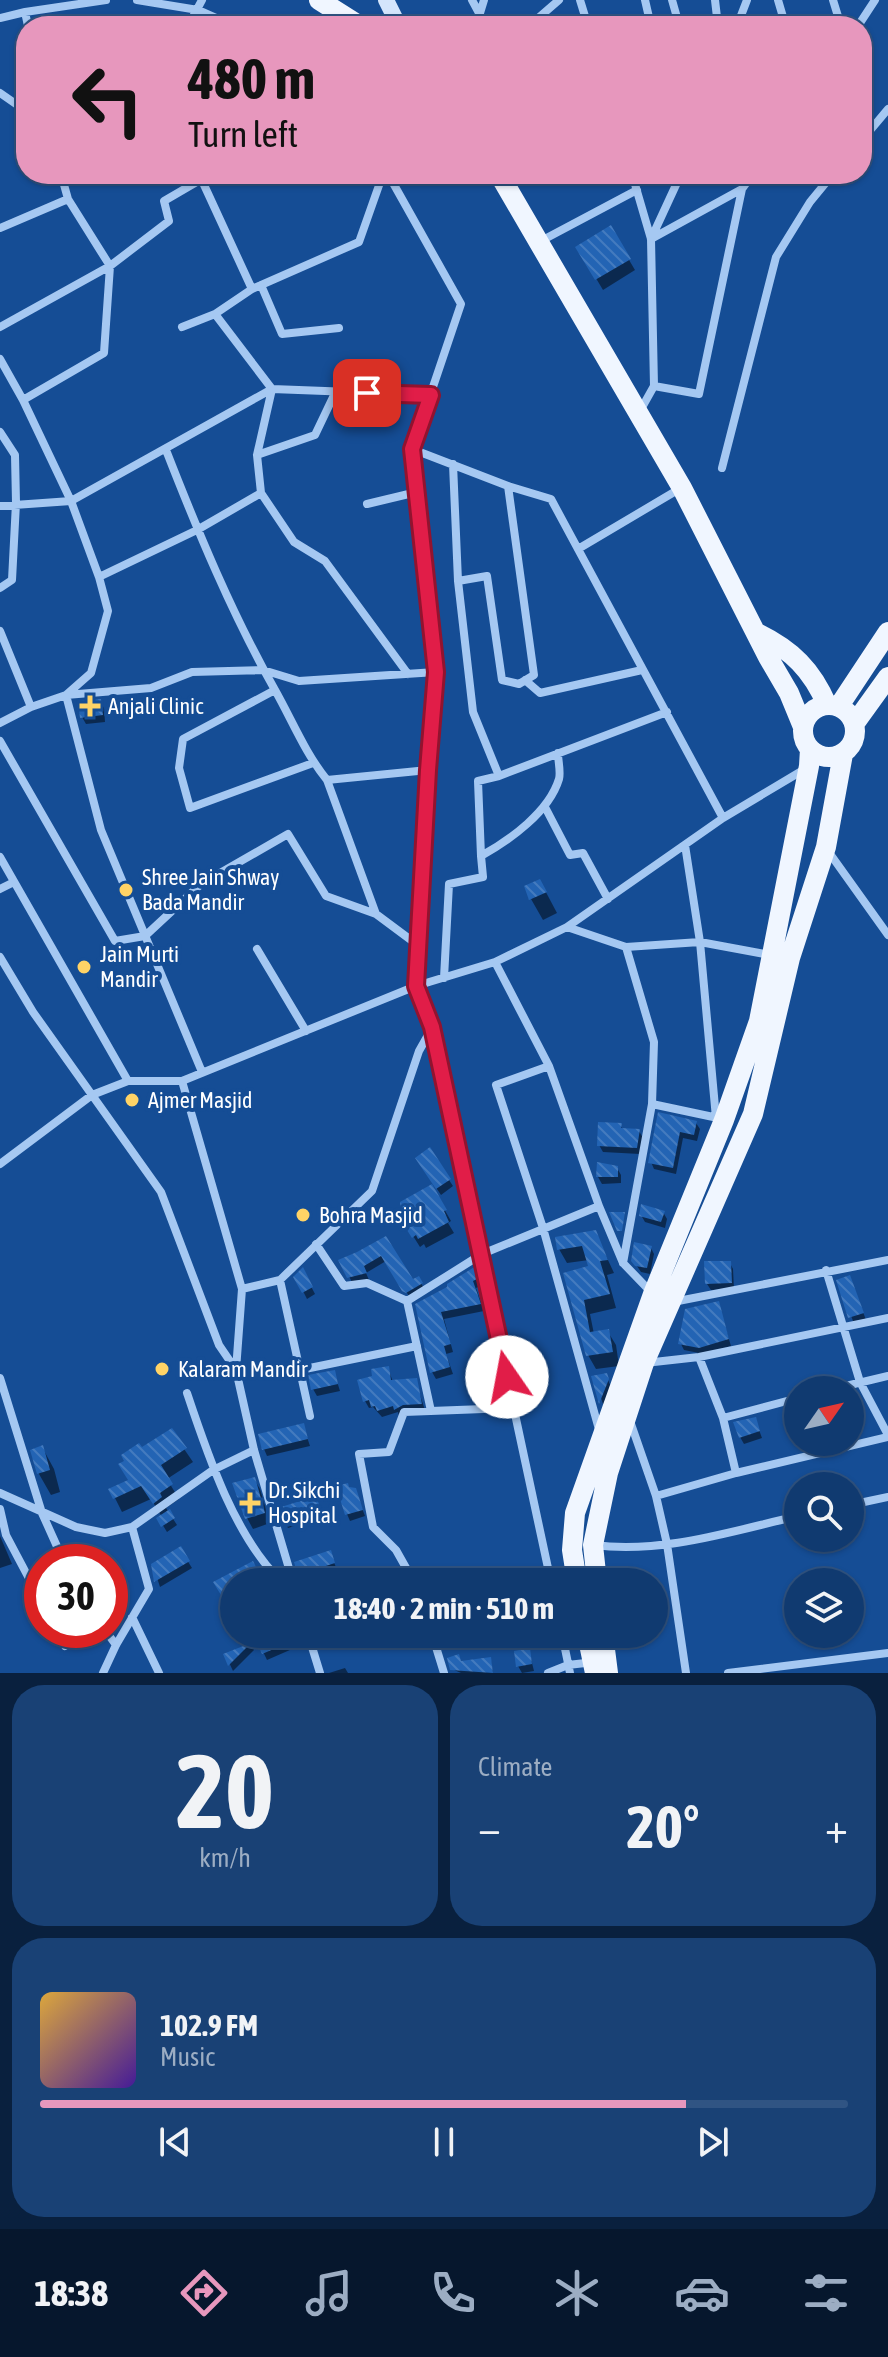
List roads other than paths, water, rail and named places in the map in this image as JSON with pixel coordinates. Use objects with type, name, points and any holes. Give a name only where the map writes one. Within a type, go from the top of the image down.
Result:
[{"type":"main road","points":[[319,0],[344,16]]},
{"type":"main road","points":[[505,184],[682,488],[789,693],[803,727],[809,758],[781,957],[753,1114],[662,1298],[601,1439],[575,1513],[572,1550],[575,1568]]},
{"type":"main road","points":[[803,727],[807,716],[816,708],[833,705],[888,632]]},
{"type":"main road","points":[[757,633],[787,650],[816,680],[833,705],[849,713],[855,723],[856,735],[843,754],[831,758],[809,758]]},
{"type":"main road","points":[[855,723],[888,677]]},
{"type":"main road","points":[[595,1568],[593,1545],[608,1473],[720,1119],[826,847],[843,754]]},
{"type":"main road","points":[[593,1648],[600,1667]]},
{"type":"street","points":[[0,18],[106,0]]},
{"type":"street","points":[[137,0],[198,10],[212,16]]},
{"type":"street","points":[[194,16],[202,0]]},
{"type":"street","points":[[472,0],[479,13]]},
{"type":"street","points":[[478,16],[484,0]]},
{"type":"street","points":[[541,16],[559,0]]},
{"type":"street","points":[[25,12],[26,16]]},
{"type":"street","points":[[872,128],[888,109]]},
{"type":"street","points":[[23,400],[104,353],[110,266],[68,199],[64,184]]},
{"type":"street","points":[[0,327],[110,266],[169,221],[164,201],[189,184]]},
{"type":"street","points":[[202,184],[252,289]]},
{"type":"street","points":[[182,327],[215,314],[252,289],[359,242],[381,184]]},
{"type":"street","points":[[391,184],[461,304],[412,449],[436,672],[416,986],[432,1027],[548,1568]]},
{"type":"street","points":[[635,184],[651,239],[654,386],[639,411]]},
{"type":"street","points":[[651,239],[676,184]]},
{"type":"street","points":[[654,386],[699,394],[742,189],[746,184]]},
{"type":"street","points":[[722,468],[776,257],[825,184]]},
{"type":"street","points":[[651,239],[742,189]]},
{"type":"street","points":[[539,242],[637,190]]},
{"type":"street","points":[[0,228],[68,199]]},
{"type":"street","points":[[261,285],[282,334],[339,328]]},
{"type":"street","points":[[215,314],[272,389]]},
{"type":"street","points":[[0,359],[71,501],[108,611],[91,673],[66,695]]},
{"type":"street","points":[[0,506],[71,501],[272,389],[431,395]]},
{"type":"street","points":[[272,389],[257,455],[261,493],[294,542],[325,561],[408,674]]},
{"type":"street","points":[[257,455],[315,435],[336,391]]},
{"type":"street","points":[[0,432],[15,455],[16,503],[12,580],[0,588]]},
{"type":"street","points":[[412,449],[551,499],[723,818]]},
{"type":"street","points":[[166,450],[197,530],[263,670],[313,763],[327,780],[376,914]]},
{"type":"street","points":[[453,464],[458,581],[473,712],[499,776]]},
{"type":"street","points":[[458,581],[487,576],[502,680],[519,684],[534,675],[508,486]]},
{"type":"street","points":[[578,549],[682,488]]},
{"type":"street","points":[[367,504],[417,492]]},
{"type":"street","points":[[99,577],[197,530],[261,493]]},
{"type":"street","points":[[0,631],[31,707]]},
{"type":"street","points":[[0,723],[31,707],[66,695],[151,688],[192,672],[263,670],[299,681],[436,672]]},
{"type":"street","points":[[525,680],[540,693],[642,670]]},
{"type":"street","points":[[275,690],[183,739],[179,768],[190,808],[313,763]]},
{"type":"street","points":[[66,695],[101,830],[202,1072]]},
{"type":"street","points":[[444,978],[449,884],[483,877],[478,781],[499,776],[667,712]]},
{"type":"street","points":[[0,741],[115,941],[145,936],[201,884],[288,834],[326,896],[376,914],[419,946]]},
{"type":"street","points":[[481,856],[499,846],[545,807],[560,777],[558,753]]},
{"type":"street","points":[[0,1164],[92,1095],[128,1081],[182,1081],[416,986],[495,962],[567,927],[809,758]]},
{"type":"street","points":[[327,780],[428,770]]},
{"type":"street","points":[[545,807],[570,855],[583,853],[608,899]]},
{"type":"street","points":[[652,1104],[720,1119],[700,942],[685,845]]},
{"type":"street","points":[[826,847],[888,935]]},
{"type":"street","points":[[0,857],[128,1081]]},
{"type":"street","points":[[0,889],[14,882]]},
{"type":"street","points":[[567,927],[626,947],[700,942],[781,957]]},
{"type":"street","points":[[623,1263],[652,1104],[654,1042],[626,947]]},
{"type":"street","points":[[257,949],[306,1031]]},
{"type":"street","points":[[0,957],[33,1012],[161,1192],[219,1345],[236,1370]]},
{"type":"street","points":[[495,962],[549,1066],[599,1206],[623,1263],[662,1298],[888,1260]]},
{"type":"street","points":[[242,1289],[280,1280],[372,1191],[419,1051],[432,1027]]},
{"type":"street","points":[[549,1066],[496,1085],[543,1228],[601,1439]]},
{"type":"street","points":[[182,1081],[242,1289],[236,1370],[254,1450],[289,1568]]},
{"type":"street","points":[[407,1301],[482,1254],[599,1206]]},
{"type":"street","points":[[316,1244],[344,1286],[367,1283],[407,1301]]},
{"type":"street","points":[[826,1270],[858,1376]]},
{"type":"street","points":[[280,1280],[310,1416]]},
{"type":"street","points":[[407,1301],[431,1411]]},
{"type":"street","points":[[644,1363],[699,1357],[888,1318]]},
{"type":"street","points":[[300,1370],[417,1346]]},
{"type":"street","points":[[699,1357],[723,1418],[736,1473]]},
{"type":"street","points":[[864,1381],[888,1376]]},
{"type":"street","points":[[0,1378],[42,1513],[56,1544]]},
{"type":"street","points":[[656,1496],[888,1436],[864,1390]]},
{"type":"street","points":[[187,1393],[213,1470],[261,1557],[270,1568]]},
{"type":"street","points":[[723,1418],[784,1402]]},
{"type":"street","points":[[406,1568],[396,1550],[373,1527],[359,1454],[389,1452],[404,1412],[513,1408]]},
{"type":"street","points":[[628,1414],[656,1496],[667,1544],[686,1673]]},
{"type":"street","points":[[0,1493],[76,1527],[105,1533],[132,1527],[213,1470],[254,1450]]},
{"type":"street","points":[[864,1502],[888,1497]]},
{"type":"street","points":[[0,1509],[6,1535],[24,1569]]},
{"type":"street","points":[[593,1545],[624,1549],[667,1544],[784,1519]]},
{"type":"street","points":[[128,1624],[149,1589],[132,1527]]},
{"type":"street","points":[[132,1617],[159,1673]]},
{"type":"street","points":[[103,1673],[115,1648]]},
{"type":"street","points":[[312,1648],[320,1673]]},
{"type":"street","points":[[436,1648],[444,1673]]},
{"type":"street","points":[[565,1648],[569,1669]]},
{"type":"street","points":[[728,1673],[888,1653]]},
{"type":"street","points":[[548,1673],[600,1667]]},
{"type":"place","name":"Anjali Clinic","points":[[90,706]]},
{"type":"place","name":"Shree Jain Shway Bada Mandir","points":[[126,890]]},
{"type":"place","name":"Jain Murti Mandir","points":[[84,967]]},
{"type":"place","name":"Ajmer Masjid","points":[[132,1100]]},
{"type":"place","name":"Bohra Masjid","points":[[303,1215]]},
{"type":"place","name":"Kalaram Mandir","points":[[162,1369]]},
{"type":"place","name":"Dr. Sikchi Hospital","points":[[250,1503]]}]
